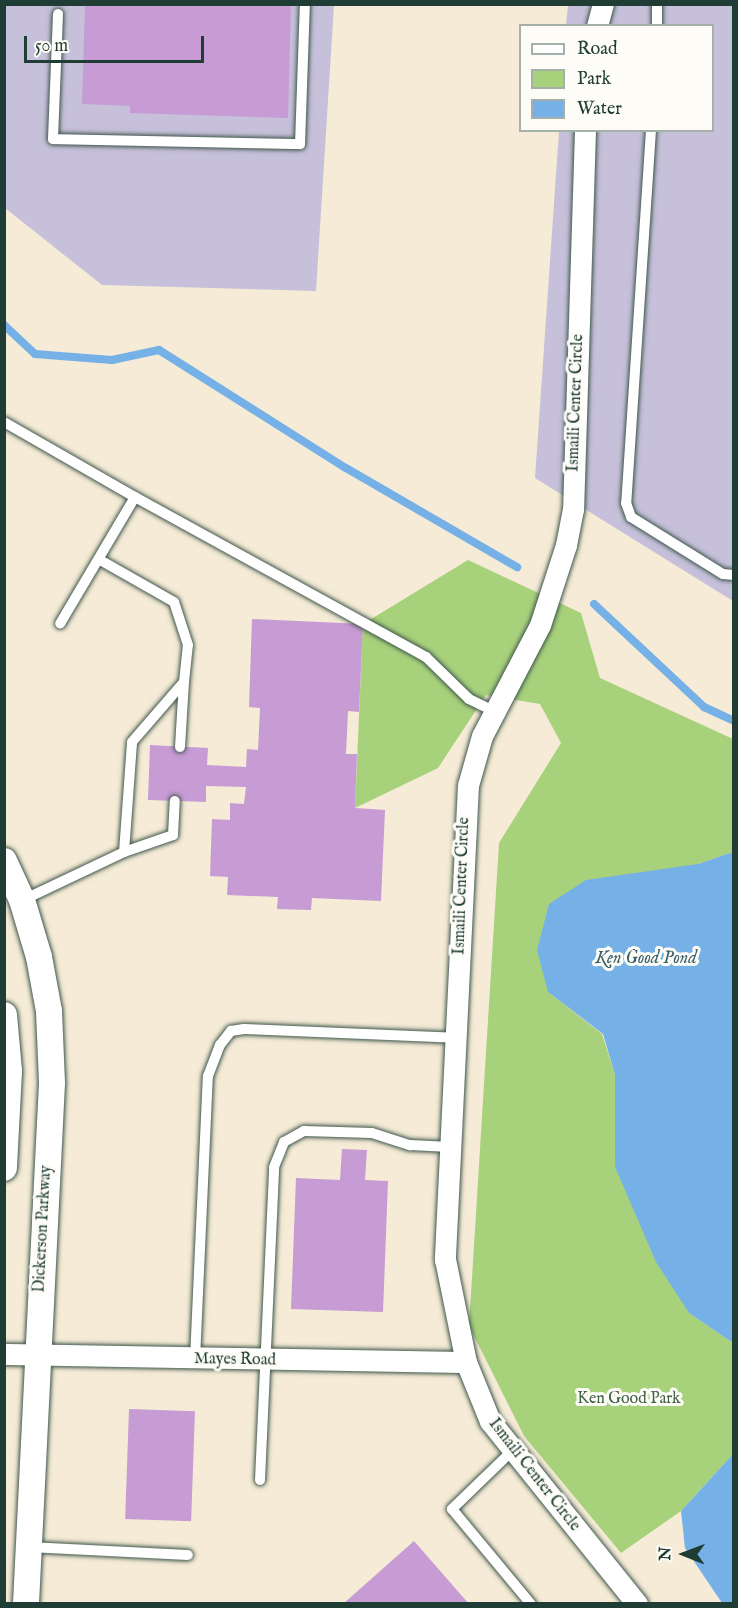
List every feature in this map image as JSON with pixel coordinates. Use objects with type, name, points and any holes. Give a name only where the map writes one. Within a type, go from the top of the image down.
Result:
[{"type":"street","points":[[598,24],[603,4]]},
{"type":"street","name":"Ismaili Center Circle","points":[[585,132],[573,509],[566,545],[540,625],[494,711],[472,762],[468,785],[445,1259],[466,1362],[490,1421],[637,1604]]},
{"type":"street","name":"Dickerson Parkway","points":[[4,861],[14,903],[49,1011],[52,1083],[36,1354],[26,1604]]},
{"type":"street","points":[[4,1015],[9,1071],[4,1168]]},
{"type":"street","name":"Mayes Road","points":[[4,1354],[267,1361],[466,1362]]},
{"type":"lane","points":[[58,14],[53,139],[300,144],[305,4]]},
{"type":"lane","points":[[657,4],[657,24]]},
{"type":"lane","points":[[651,132],[626,503],[631,517],[723,574],[734,575]]},
{"type":"lane","points":[[4,422],[426,657],[469,699],[494,711]]},
{"type":"lane","points":[[60,624],[100,560],[135,497]]},
{"type":"lane","points":[[100,560],[174,602],[188,645],[180,747]]},
{"type":"lane","points":[[124,852],[132,742],[184,682]]},
{"type":"lane","points":[[14,903],[124,852],[173,835],[175,801]]},
{"type":"lane","points":[[195,1359],[208,1076],[220,1045],[231,1031],[244,1029],[456,1038]]},
{"type":"lane","points":[[260,1480],[274,1167],[284,1142],[304,1131],[372,1134],[410,1145],[450,1147]]},
{"type":"lane","points":[[513,1450],[452,1509],[531,1604]]},
{"type":"lane","points":[[29,1547],[188,1555]]},
{"type":"shaded area","points":[[4,5],[334,5],[316,291],[102,285],[5,208]]},
{"type":"shaded area","points":[[568,5],[733,5],[733,601],[535,478],[559,132],[714,132],[714,24],[566,24]]},
{"type":"green space","name":"Ken Good Park","points":[[468,560],[581,613],[600,678],[733,739],[733,852],[698,864],[548,992],[602,1034],[615,1075],[615,1167],[689,1313],[733,1343],[733,1454],[681,1511],[621,1553],[524,1436],[469,1326],[499,843],[561,743],[540,704],[486,695],[438,768],[355,808],[363,624]]},
{"type":"water","name":"Ken Good Pond","points":[[734,852],[733,1343],[689,1313],[656,1262],[615,1167],[615,1075],[603,1034],[548,992],[537,950],[549,904],[586,880],[698,864]]},
{"type":"water","points":[[733,1454],[733,1603],[722,1603],[685,1548],[681,1511]]},
{"type":"building","points":[[85,4],[291,4],[288,118],[130,113],[130,106],[82,104]]},
{"type":"building","points":[[252,619],[363,624],[359,712],[348,711],[346,754],[357,754],[355,808],[385,810],[381,901],[312,898],[311,910],[277,909],[278,897],[227,895],[228,877],[210,876],[212,819],[230,820],[230,803],[244,804],[246,787],[206,786],[206,802],[148,800],[150,745],[208,748],[207,765],[246,767],[247,749],[258,750],[260,708],[249,707]]},
{"type":"building","points":[[342,1149],[367,1150],[365,1180],[388,1181],[383,1312],[291,1309],[296,1178],[340,1180]]},
{"type":"building","points":[[129,1409],[195,1411],[191,1521],[125,1519]]},
{"type":"building","points":[[414,1541],[469,1604],[343,1604]]},
{"type":"waterway","points":[[4,325],[35,354],[112,360],[159,350],[346,468],[517,567]]},
{"type":"waterway","points":[[594,604],[704,707],[734,721]]}]
